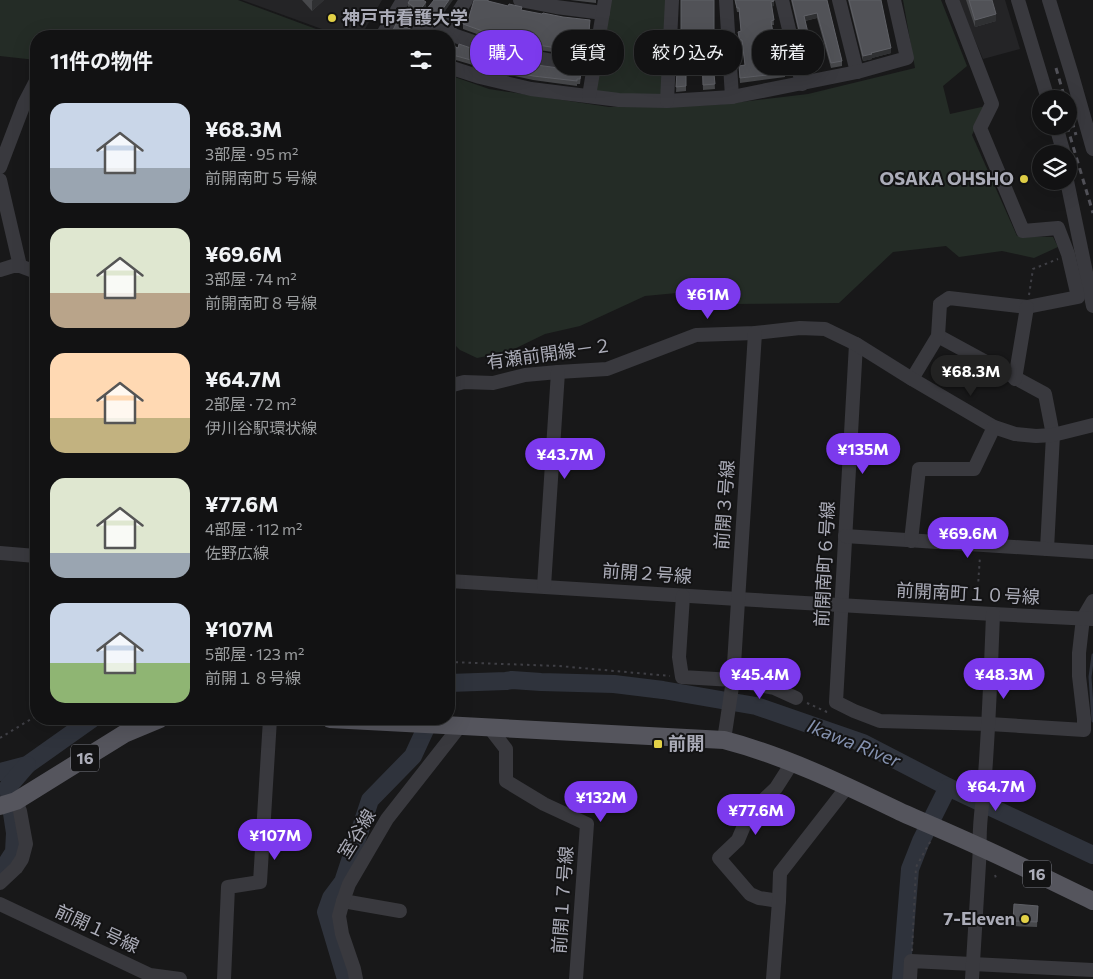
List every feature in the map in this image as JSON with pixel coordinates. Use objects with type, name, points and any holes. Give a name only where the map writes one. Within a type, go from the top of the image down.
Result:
[{"type":"main road","name":"16","points":[[8,803],[124,734],[146,725]]},
{"type":"main road","name":"16","points":[[444,725],[724,735],[740,744],[792,763],[848,787],[931,826],[980,842],[1093,901]]},
{"type":"street","points":[[385,30],[403,0]]},
{"type":"street","points":[[447,30],[466,0]]},
{"type":"street","points":[[520,0],[556,7],[604,6],[600,30]]},
{"type":"street","points":[[667,101],[672,0]]},
{"type":"street","points":[[726,0],[732,97]]},
{"type":"street","points":[[782,0],[802,84]]},
{"type":"street","points":[[839,0],[857,72]]},
{"type":"street","points":[[455,69],[531,89],[618,100],[667,101],[732,97],[857,72],[907,58],[894,0]]},
{"type":"street","points":[[912,379],[938,336],[940,304],[948,298],[1027,307],[1078,297],[1068,254],[1058,228],[1023,231],[980,128],[992,104],[952,0]]},
{"type":"street","points":[[1018,0],[1045,90]]},
{"type":"street","points":[[1049,0],[1093,150]]},
{"type":"street","points":[[394,15],[440,30]]},
{"type":"street","points":[[455,35],[518,55],[552,61]]},
{"type":"street","points":[[589,96],[593,75]]},
{"type":"street","points":[[1072,75],[1093,131]]},
{"type":"street","points":[[0,167],[30,92]]},
{"type":"street","points":[[0,180],[20,266]]},
{"type":"street","points":[[1069,190],[1093,306]]},
{"type":"street","points":[[1075,190],[1092,253]]},
{"type":"street","points":[[0,270],[13,266],[20,266],[30,270]]},
{"type":"street","points":[[1015,379],[1027,307]]},
{"type":"street","name":"有瀬前開線－２","points":[[455,384],[464,382],[494,383],[524,375],[607,369],[696,335],[755,333],[800,328],[825,329],[856,344],[994,427],[1014,434],[1036,436],[1053,435],[1093,425]]},
{"type":"street","name":"前開３号線","points":[[724,735],[733,680],[755,333]]},
{"type":"street","points":[[938,336],[1045,394],[1053,435],[1047,549]]},
{"type":"street","name":"前開南町６号線","points":[[856,344],[836,702],[854,712],[880,720],[1084,730],[1079,653],[1093,601]]},
{"type":"street","points":[[544,586],[558,372]]},
{"type":"street","points":[[912,541],[920,469],[974,469],[994,427]]},
{"type":"street","points":[[845,536],[1093,552]]},
{"type":"street","points":[[0,554],[30,556]]},
{"type":"street","name":"前開２号線","points":[[455,581],[842,605]]},
{"type":"street","points":[[682,596],[679,657],[682,677],[733,680],[774,688],[796,698]]},
{"type":"street","name":"前開南町１０号線","points":[[842,605],[1089,619]]},
{"type":"street","points":[[972,979],[985,783],[993,614]]},
{"type":"street","points":[[224,979],[228,887],[260,882],[270,725]]},
{"type":"street","name":"室谷線","points":[[356,979],[342,934],[339,916],[342,901],[349,884],[387,819],[460,726]]},
{"type":"street","name":"前開１７号線","points":[[489,727],[506,749],[506,781],[544,804],[587,824],[576,979]]},
{"type":"street","points":[[779,902],[750,894],[719,858],[738,840],[749,814],[776,788],[792,763]]},
{"type":"street","points":[[773,979],[780,873],[848,787]]},
{"type":"street","points":[[0,883],[16,868],[22,859],[26,844],[20,811],[8,803]]},
{"type":"street","points":[[342,901],[400,911]]},
{"type":"street","name":"前開１号線","points":[[0,904],[149,977],[180,979]]},
{"type":"street","points":[[910,979],[911,961],[1093,970]]},
{"type":"path","points":[[1027,307],[1033,269],[1068,254]]},
{"type":"path","points":[[976,613],[981,546]]},
{"type":"path","points":[[455,662],[559,666],[682,677]]},
{"type":"path","points":[[796,698],[827,712],[854,712]]},
{"type":"path","points":[[0,738],[30,720]]},
{"type":"path","points":[[911,961],[916,867],[931,826]]},
{"type":"path","points":[[995,875],[997,881]]},
{"type":"shaded area","points":[[0,0],[238,0],[319,30],[30,30],[30,59],[0,56]]},
{"type":"shaded area","name":"神戸市看護大学","points":[[242,0],[382,0],[364,30],[324,30]]},
{"type":"shaded area","points":[[609,0],[666,0],[665,30],[634,30],[634,75],[664,75],[664,92],[658,97],[598,93],[593,88],[595,75],[624,75],[624,30],[604,30]]},
{"type":"shaded area","points":[[903,0],[941,0],[967,66],[943,86],[950,114],[986,106],[972,135],[1017,236],[1053,237],[1058,247],[1034,258],[1002,251],[959,257],[946,246],[893,252],[839,303],[727,304],[707,297],[698,291],[645,296],[580,326],[545,334],[508,352],[477,358],[460,350],[455,345],[455,77],[489,89],[609,107],[715,105],[808,94],[915,68]]},
{"type":"shaded area","points":[[958,0],[1005,0],[1020,49],[983,59]]},
{"type":"building","points":[[410,0],[423,0],[426,2],[420,10],[408,3]]},
{"type":"building","points":[[434,0],[449,0],[442,10],[444,12],[440,16],[429,13],[426,10]]},
{"type":"building","points":[[474,0],[488,0],[508,6],[509,4],[522,7],[521,10],[590,20],[589,30],[552,30],[552,47],[542,46],[542,30],[480,30],[463,24],[466,16],[469,17]]},
{"type":"building","points":[[681,0],[714,0],[714,30],[681,30]]},
{"type":"building","points":[[735,0],[774,0],[771,2],[774,20],[771,21],[772,30],[752,30],[752,75],[767,75],[740,78],[740,75],[742,75],[742,66],[745,65],[739,8],[737,8]]},
{"type":"building","points":[[792,0],[827,0],[842,61],[831,63],[824,38],[824,30],[822,30],[817,13],[804,16],[807,30],[799,30]]},
{"type":"building","points":[[849,0],[881,0],[891,48],[863,56]]},
{"type":"building","points":[[969,0],[992,0],[996,14],[975,20]]},
{"type":"building","points":[[397,22],[413,30],[393,30]]},
{"type":"building","points":[[459,44],[470,48],[470,60],[455,56],[455,47],[458,48]]},
{"type":"building","points":[[542,66],[552,67],[552,75],[580,75],[580,79],[577,79],[577,81],[529,75],[542,75]]},
{"type":"building","points":[[677,75],[686,75],[686,86],[676,87]]},
{"type":"building","points":[[703,75],[714,75],[715,84],[703,85]]},
{"type":"building","points":[[1014,904],[1038,906],[1037,922],[1013,921]]},
{"type":"waterway","points":[[1093,655],[1090,677],[1093,721]]},
{"type":"waterway","name":"Ikawa River","points":[[455,683],[512,680],[614,684],[663,690],[756,706],[863,743],[948,787],[1093,855]]},
{"type":"waterway","name":"Ikawa River","points":[[0,772],[27,765],[84,725]]},
{"type":"waterway","points":[[346,979],[326,912],[331,898],[343,882],[370,800],[413,756],[427,725]]},
{"type":"waterway","points":[[0,871],[14,852],[15,833],[8,787],[27,765]]},
{"type":"waterway","points":[[901,979],[910,869],[921,841],[948,787]]},
{"type":"railway","points":[[1056,68],[1062,90]]},
{"type":"railway","points":[[1070,135],[1093,213]]},
{"type":"place","name":"神戸市看護大学","points":[[332,18]]},
{"type":"place","name":"OSAKA OHSHO","points":[[1024,179]]},
{"type":"place","name":"前開","points":[[658,744]]},
{"type":"place","name":"7-Eleven","points":[[1025,919]]}]
